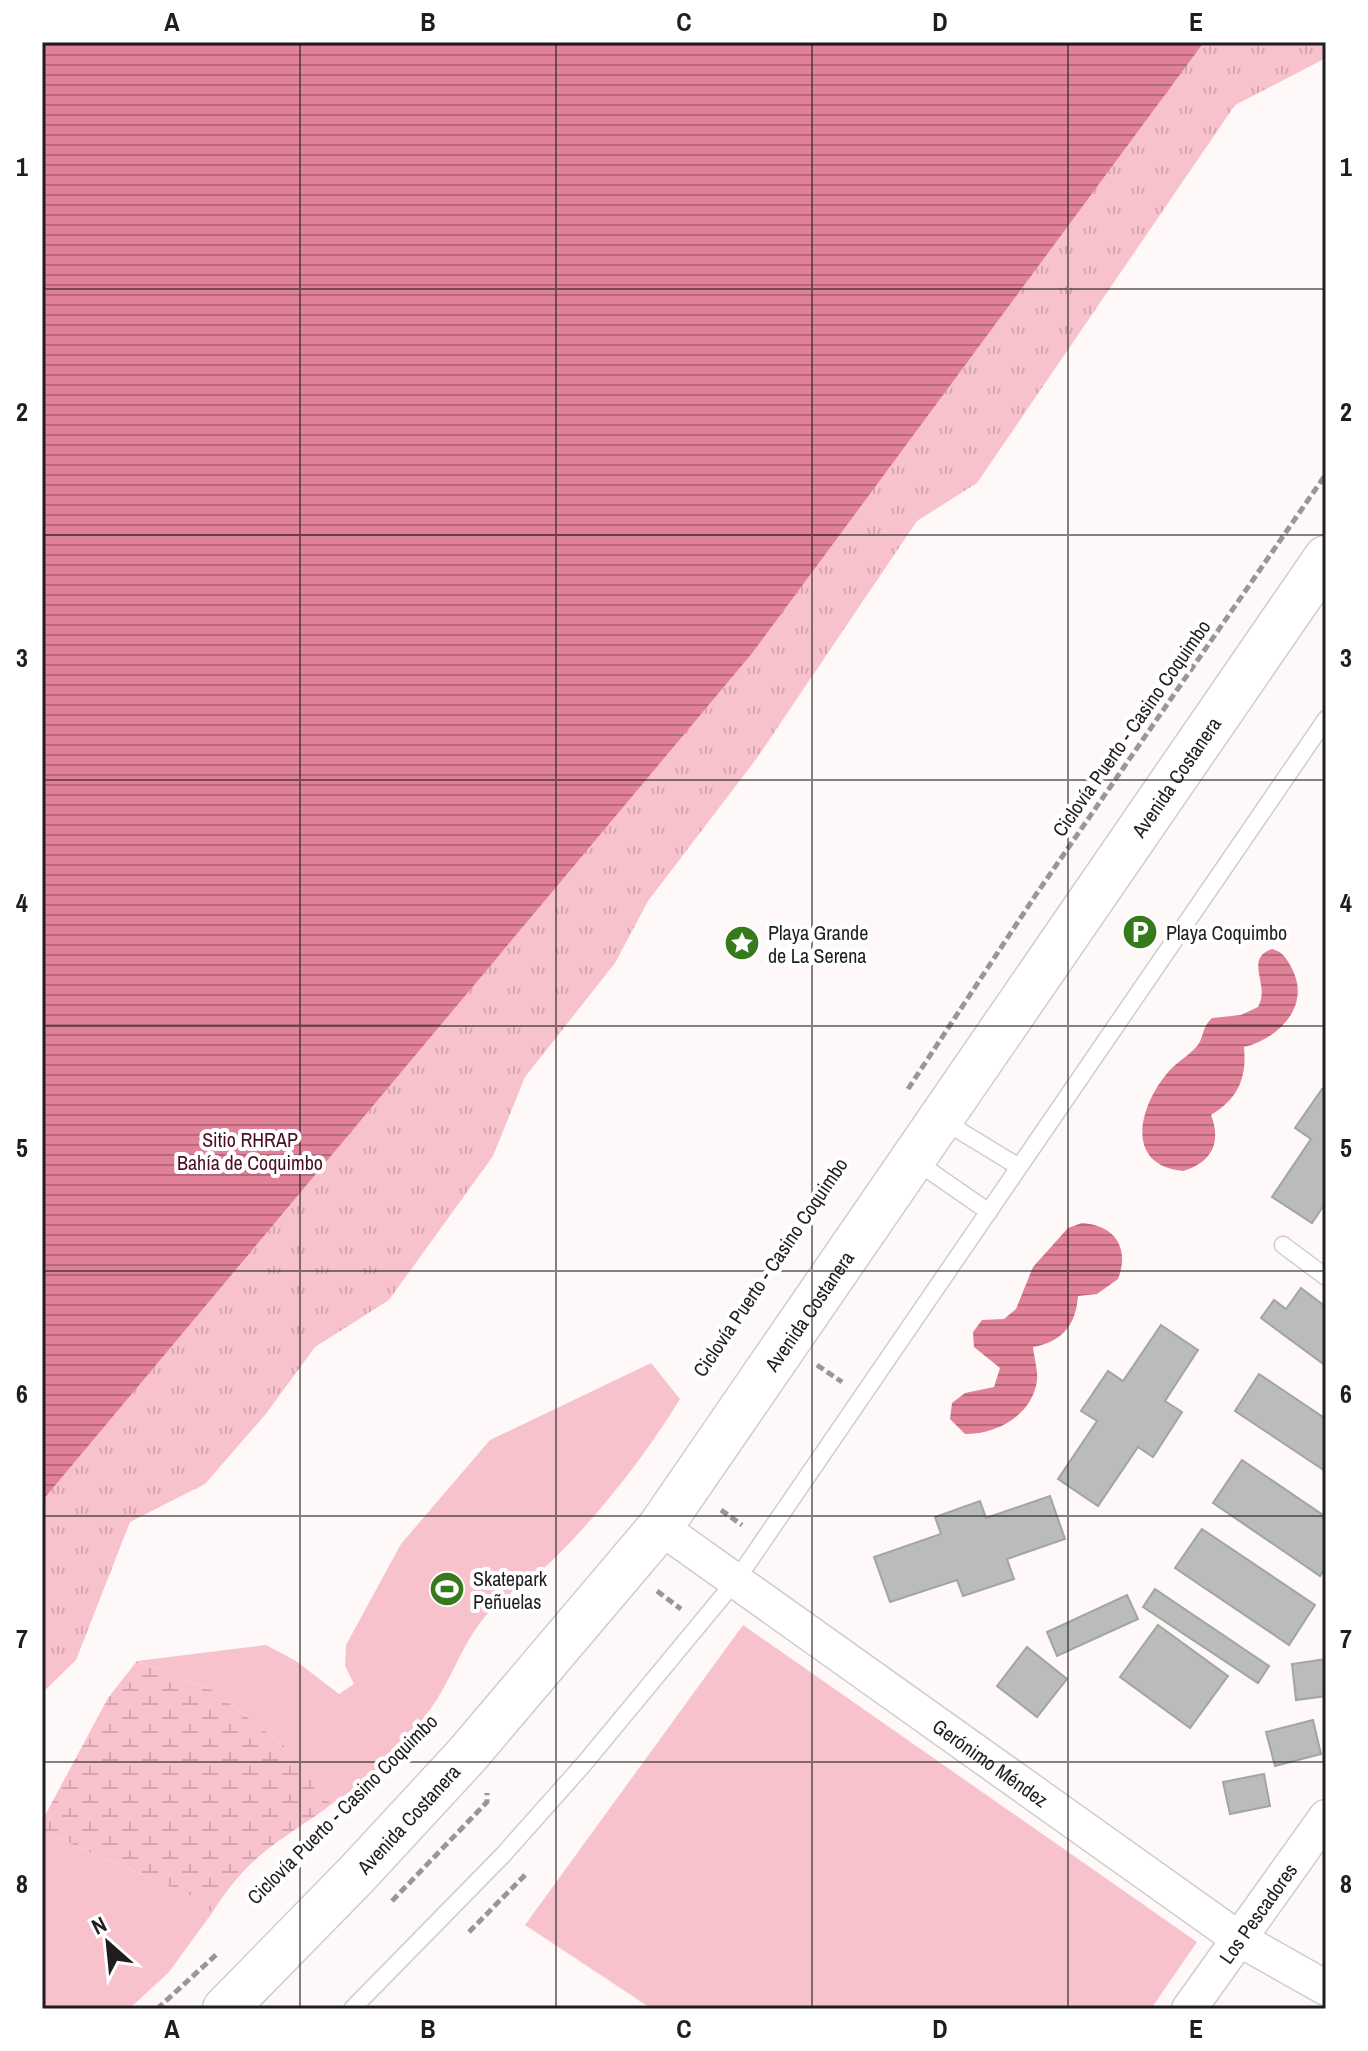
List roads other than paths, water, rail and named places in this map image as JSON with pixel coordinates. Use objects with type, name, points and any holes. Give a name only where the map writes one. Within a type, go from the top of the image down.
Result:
[{"type":"main road","name":"Avenida Costanera","points":[[225,2009],[357,1874],[467,1755],[660,1527],[1326,558]]},
{"type":"street","name":"Gerónimo Méndez","points":[[660,1527],[1239,1939],[1326,1988]]},
{"type":"street","name":"Los Pescadores","points":[[1189,2009],[1326,1817]]},
{"type":"lane","points":[[352,2009],[440,1921],[573,1776],[737,1579],[1326,719]]},
{"type":"lane","points":[[940,1119],[1019,1167]]},
{"type":"lane","points":[[913,1159],[989,1212]]},
{"type":"lane","points":[[1283,1245],[1326,1277]]},
{"type":"place","name":"Playa Coquimbo","points":[[1140,932]]},
{"type":"place","name":"Playa Grande de La Serena","points":[[742,943]]},
{"type":"place","name":"Skatepark Peñuelas","points":[[447,1589]]},
{"type":"park label","name":"Sitio RHRAP Bahía de Coquimbo","points":[[250,1150]]}]
